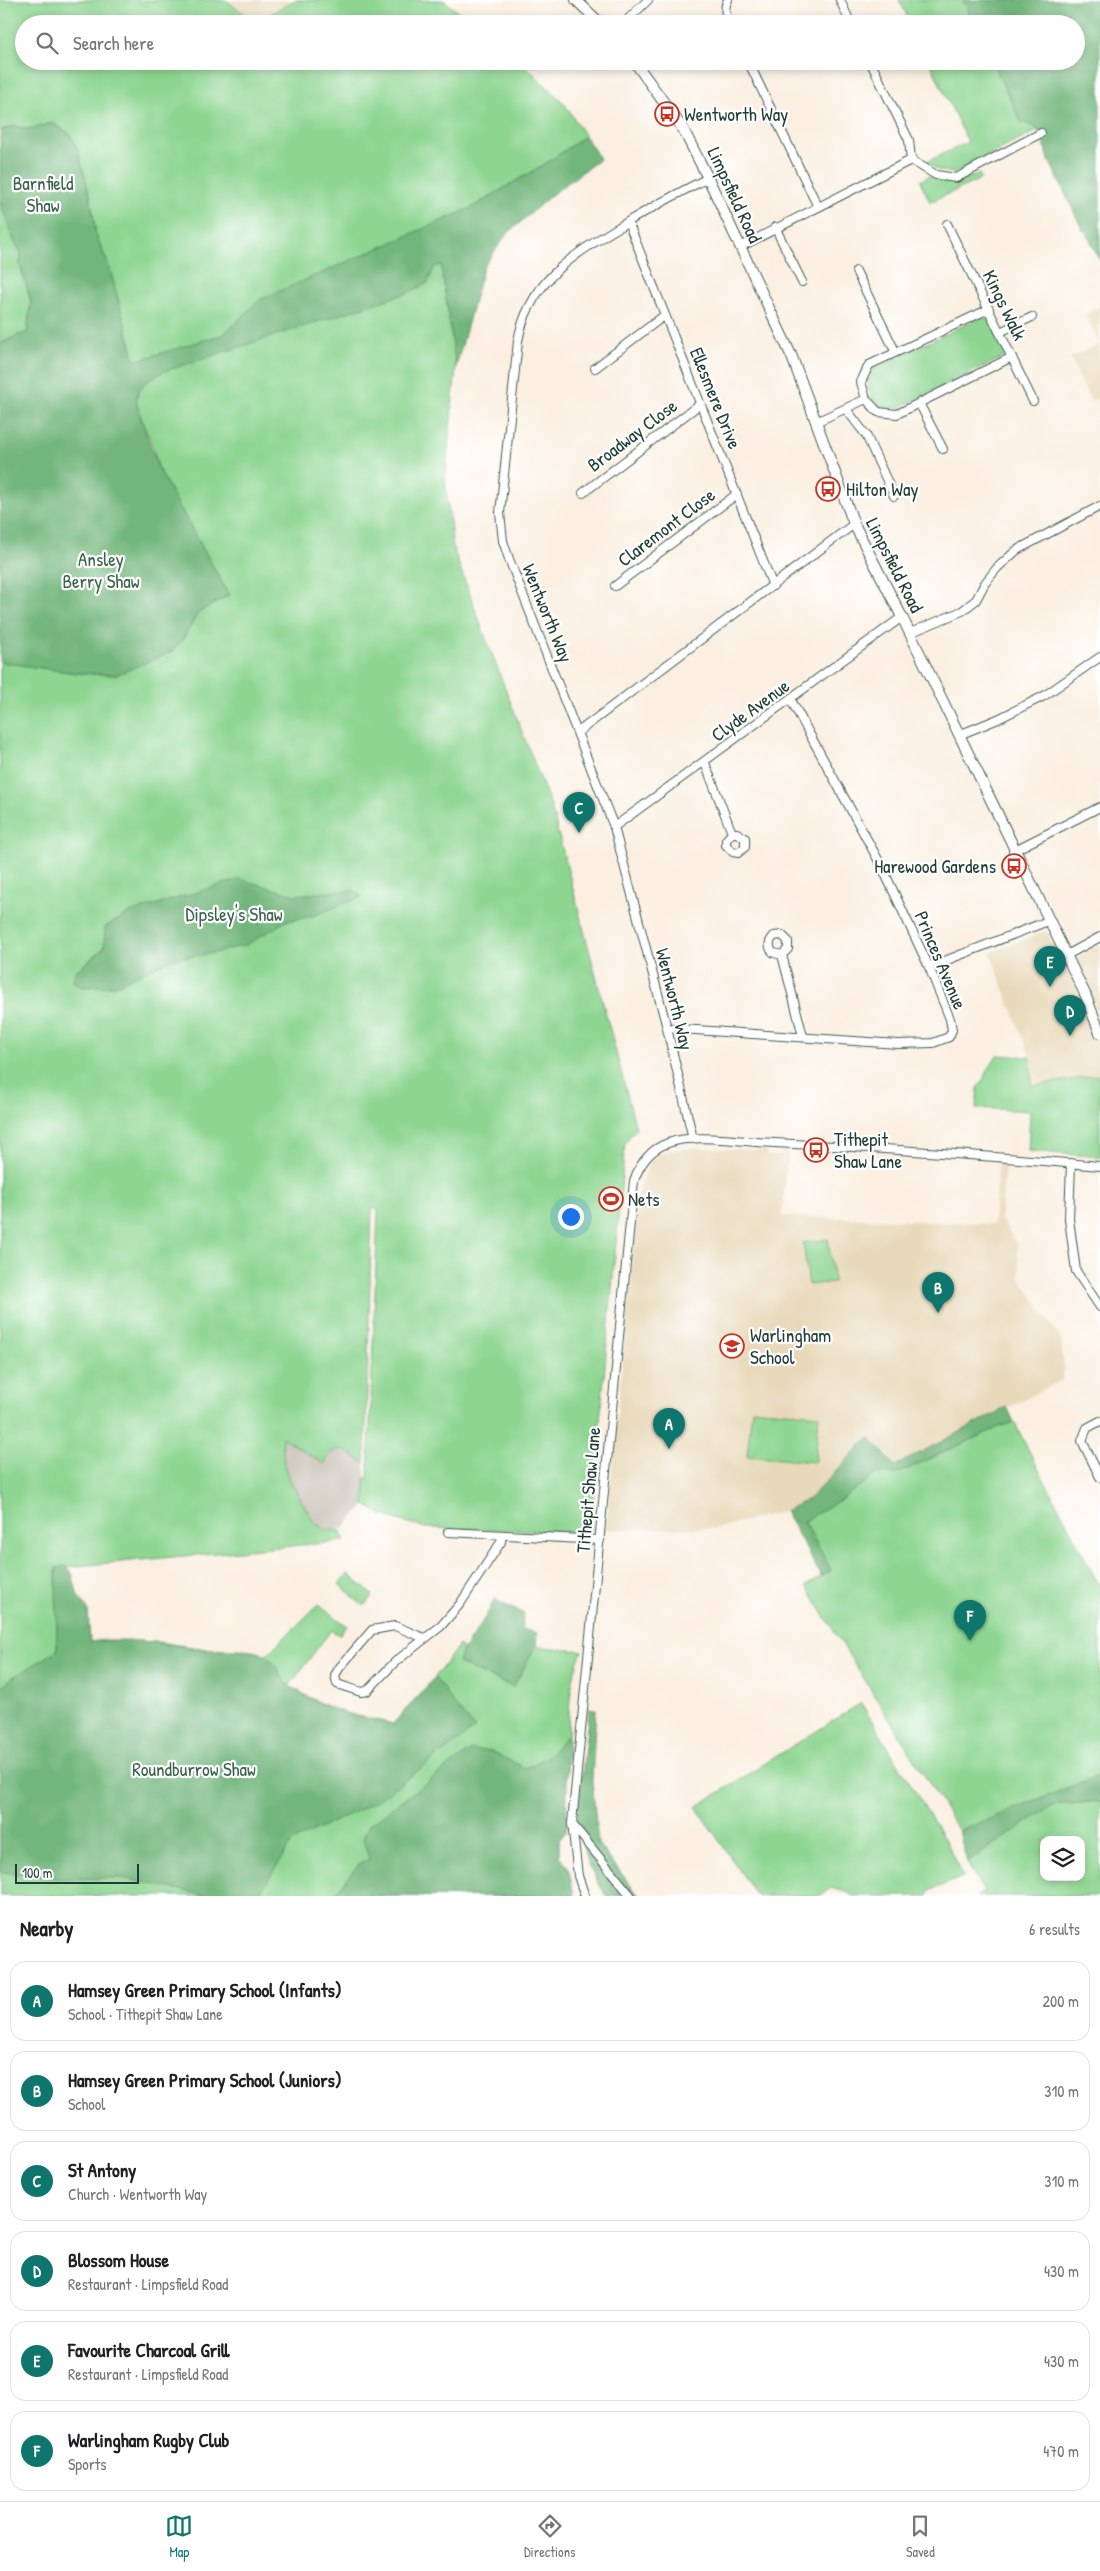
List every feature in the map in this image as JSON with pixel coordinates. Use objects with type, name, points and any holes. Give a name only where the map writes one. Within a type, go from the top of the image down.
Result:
[{"type":"main road","points":[[576,0],[592,15]]},
{"type":"main road","name":"Limpsfield Road","points":[[640,70],[683,129],[708,178],[792,357],[854,524],[910,633],[1014,851],[1085,994],[1100,1033]]},
{"type":"street","points":[[632,15],[648,0]]},
{"type":"street","points":[[726,15],[725,5],[728,0]]},
{"type":"street","points":[[840,0],[848,15]]},
{"type":"street","points":[[752,70],[818,207]]},
{"type":"street","points":[[874,70],[909,140],[911,160]]},
{"type":"street","points":[[911,160],[936,175],[956,178],[1041,133]]},
{"type":"street","points":[[740,247],[911,160]]},
{"type":"street","name":"Wentworth Way","points":[[693,1139],[667,1028],[614,827],[503,541],[500,513],[502,479],[520,326],[532,300],[553,272],[565,261],[628,222],[708,178]]},
{"type":"street","name":"Ellesmere Drive","points":[[628,222],[773,586]]},
{"type":"street","name":"Kings Walk","points":[[947,224],[1033,401]]},
{"type":"street","points":[[775,228],[802,282]]},
{"type":"street","points":[[856,271],[895,351]]},
{"type":"street","points":[[989,309],[895,351],[869,365],[861,382],[866,399],[878,412],[897,414],[1012,356]]},
{"type":"street","points":[[595,368],[665,315]]},
{"type":"street","points":[[1000,332],[1032,317]]},
{"type":"street","points":[[816,422],[866,399]]},
{"type":"street","points":[[919,403],[943,449]]},
{"type":"street","name":"Broadway Close","points":[[583,493],[700,404]]},
{"type":"street","points":[[846,409],[866,435],[892,493],[882,492]]},
{"type":"street","name":"Claremont Close","points":[[615,586],[737,494]]},
{"type":"street","points":[[910,633],[962,611],[976,600],[985,583],[997,568],[1017,550],[1100,506]]},
{"type":"street","points":[[578,732],[854,524]]},
{"type":"street","name":"Clyde Avenue","points":[[614,827],[705,763],[902,617]]},
{"type":"street","points":[[959,735],[998,719],[1044,696],[1100,657]]},
{"type":"street","name":"Princes Avenue","points":[[667,1028],[898,1044],[933,1042],[948,1037],[952,1030],[950,1019],[929,967],[881,865],[791,700]]},
{"type":"street","points":[[705,763],[732,833]]},
{"type":"street","points":[[1014,851],[1100,807]]},
{"type":"street","points":[[929,967],[1048,921]]},
{"type":"street","points":[[1065,956],[1100,937]]},
{"type":"street","points":[[782,955],[803,1036]]},
{"type":"street","name":"Tithepit Shaw Lane","points":[[585,1896],[578,1876],[572,1824],[634,1181],[638,1170],[646,1158],[668,1142],[693,1139],[820,1145],[1100,1166]]},
{"type":"street","points":[[1071,1163],[1069,1219],[1076,1271],[1100,1307]]},
{"type":"street","points":[[1100,1421],[1086,1428],[1082,1441],[1100,1477]]},
{"type":"street","points":[[448,1532],[600,1540]]},
{"type":"street","points":[[424,1638],[395,1626],[372,1630],[340,1667],[336,1675],[336,1684],[361,1692],[367,1691],[395,1662],[441,1626],[460,1604],[501,1542],[502,1535]]},
{"type":"street","points":[[572,1824],[631,1896]]},
{"type":"shaded area","points":[[225,0],[295,0],[268,15],[246,15]]},
{"type":"shaded area","points":[[1100,306],[1100,344],[1085,314]]},
{"type":"shaded area","points":[[1100,344],[1100,397],[1091,401],[1070,358]]},
{"type":"shaded area","points":[[1046,931],[1078,992],[1097,1039],[1100,1051],[1100,1074],[1032,1086],[1030,1057],[990,953]]},
{"type":"shaded area","points":[[1100,944],[1100,1018],[1075,959]]},
{"type":"shaded area","points":[[694,1148],[765,1150],[768,1156],[780,1156],[781,1151],[788,1151],[782,1216],[994,1224],[998,1164],[1005,1164],[1001,1220],[1017,1244],[1021,1280],[1061,1340],[1064,1368],[1062,1380],[895,1466],[869,1437],[810,1498],[785,1511],[717,1528],[606,1530],[640,1183],[651,1161],[660,1154],[671,1150]]},
{"type":"shaded area","points":[[282,1436],[323,1464],[332,1452],[343,1449],[365,1463],[365,1505],[343,1528],[325,1530],[314,1522],[291,1484],[284,1461]]},
{"type":"green space","points":[[0,0],[225,0],[246,15],[15,15],[15,70],[529,70],[564,103],[585,136],[551,160],[471,208],[322,273],[225,333],[441,264],[456,367],[445,480],[453,548],[551,806],[636,1128],[625,1143],[590,1532],[425,1528],[382,1515],[365,1505],[365,1478],[368,1478],[378,1210],[372,1208],[365,1463],[343,1449],[332,1452],[324,1464],[282,1437],[284,1461],[291,1483],[314,1522],[325,1530],[340,1530],[345,1541],[56,1568],[57,1651],[103,1640],[158,1642],[207,1649],[261,1653],[265,1656],[319,1604],[347,1626],[339,1635],[331,1630],[289,1686],[338,1712],[393,1724],[435,1677],[459,1645],[463,1648],[458,1663],[513,1687],[536,1646],[582,1651],[573,1682],[568,1735],[547,1757],[566,1831],[559,1840],[559,1856],[568,1867],[574,1896],[0,1896],[0,662],[76,673],[116,675],[183,639],[198,613],[229,595],[159,470],[153,447],[137,408],[110,269],[96,235],[91,200],[78,150],[70,134],[52,123],[28,129],[15,126],[0,130]]},
{"type":"green space","points":[[295,0],[443,0],[462,15],[268,15]]},
{"type":"green space","points":[[899,0],[963,0],[970,15],[906,15]]},
{"type":"green space","points":[[963,0],[1100,0],[1100,261],[1085,230],[1083,231],[1047,156],[1043,139],[1036,127],[1021,122],[996,70],[1085,70],[1085,15],[970,15]]},
{"type":"green space","points":[[933,70],[996,70],[1021,122],[1037,127],[1039,130],[954,173],[938,170],[926,162],[968,142]]},
{"type":"green space","name":"Ansley Berry Shaw","points":[[52,123],[70,134],[78,150],[91,200],[96,235],[110,269],[135,361],[224,334],[259,300],[471,208],[551,160],[585,136],[600,159],[550,196],[506,235],[483,268],[456,367],[441,265],[434,267],[428,283],[407,293],[162,372],[140,388],[137,402],[159,470],[229,595],[198,613],[183,639],[171,652],[116,675],[76,673],[0,662],[0,344],[18,335],[27,333],[31,302],[20,264],[21,253],[13,238],[0,201],[0,131],[15,126],[28,129]]},
{"type":"green space","points":[[979,174],[981,179],[930,202],[920,181],[929,176],[955,183]]},
{"type":"green space","points":[[0,201],[13,238],[21,253],[20,265],[31,302],[27,333],[18,335],[0,344]]},
{"type":"green space","points":[[979,318],[989,319],[1005,349],[1004,357],[898,408],[880,407],[872,398],[868,385],[873,369]]},
{"type":"green space","name":"Dipsley's Shaw","points":[[240,879],[295,895],[354,890],[362,897],[313,916],[286,921],[246,945],[209,954],[172,959],[114,986],[83,987],[73,982],[75,972],[104,948],[105,927],[129,913]]},
{"type":"green space","points":[[997,1055],[1030,1057],[1032,1086],[1098,1075],[1100,1083],[1100,1157],[1028,1151],[1030,1111],[976,1108],[978,1088]]},
{"type":"green space","points":[[828,1239],[834,1282],[809,1285],[803,1243]]},
{"type":"green space","points":[[1007,1407],[1014,1422],[1001,1426],[896,1474],[877,1473],[842,1499],[804,1521],[831,1570],[821,1576],[785,1511],[810,1498],[869,1437],[895,1466]]},
{"type":"green space","points":[[752,1409],[819,1415],[815,1462],[747,1456]]},
{"type":"green space","points":[[1014,1422],[1100,1587],[1100,1775],[959,1831],[806,1586],[831,1570],[804,1521],[842,1499],[877,1473],[896,1474],[1001,1426]]},
{"type":"green space","name":"Roundburrow Shaw","points":[[66,1566],[72,1573],[78,1596],[88,1610],[90,1642],[119,1640],[260,1653],[270,1659],[290,1686],[314,1701],[339,1711],[393,1724],[435,1677],[455,1706],[475,1728],[377,1801],[292,1842],[258,1896],[210,1896],[122,1878],[63,1879],[2,1872],[0,1871],[0,1688],[13,1677],[57,1651],[56,1568]]},
{"type":"green space","points":[[348,1574],[373,1595],[364,1606],[339,1584]]},
{"type":"green space","points":[[494,1599],[524,1614],[521,1629],[537,1633],[536,1646],[513,1687],[458,1663]]},
{"type":"green space","points":[[861,1703],[946,1842],[963,1877],[929,1891],[928,1896],[852,1896],[849,1893],[831,1888],[819,1896],[757,1896],[696,1807]]},
{"type":"green space","points":[[589,1709],[596,1709],[592,1780],[598,1844],[639,1896],[606,1896],[589,1867],[577,1821]]},
{"type":"green space","points":[[568,1735],[566,1831],[559,1840],[559,1856],[568,1867],[574,1896],[333,1896],[360,1863],[369,1859],[363,1838],[369,1825],[471,1750],[490,1751],[525,1768],[547,1757]]},
{"type":"green space","points":[[1100,1775],[1100,1801],[1051,1806],[967,1863],[959,1831]]},
{"type":"green space","points":[[1100,1801],[1100,1896],[977,1896],[984,1892],[967,1863],[1010,1831],[1051,1806]]},
{"type":"place","name":"Wentworth Way","points":[[667,114]]},
{"type":"place","name":"Hilton Way","points":[[828,489]]},
{"type":"place","name":"St Antony","points":[[579,833]]},
{"type":"place","name":"Harewood Gardens","points":[[1014,866]]},
{"type":"place","name":"Favourite Charcoal Grill","points":[[1050,987]]},
{"type":"place","name":"Blossom House","points":[[1070,1036]]},
{"type":"place","name":"Tithepit Shaw Lane","points":[[816,1150]]},
{"type":"place","name":"Nets","points":[[611,1199]]},
{"type":"place","name":"Hamsey Green Primary School (Juniors)","points":[[938,1313]]},
{"type":"place","name":"Warlingham School","points":[[732,1346]]},
{"type":"place","name":"Hamsey Green Primary School (Infants)","points":[[669,1449]]},
{"type":"place","name":"Warlingham Rugby Club","points":[[970,1641]]},
{"type":"park label","name":"Barnfield Shaw","points":[[43,194]]}]
